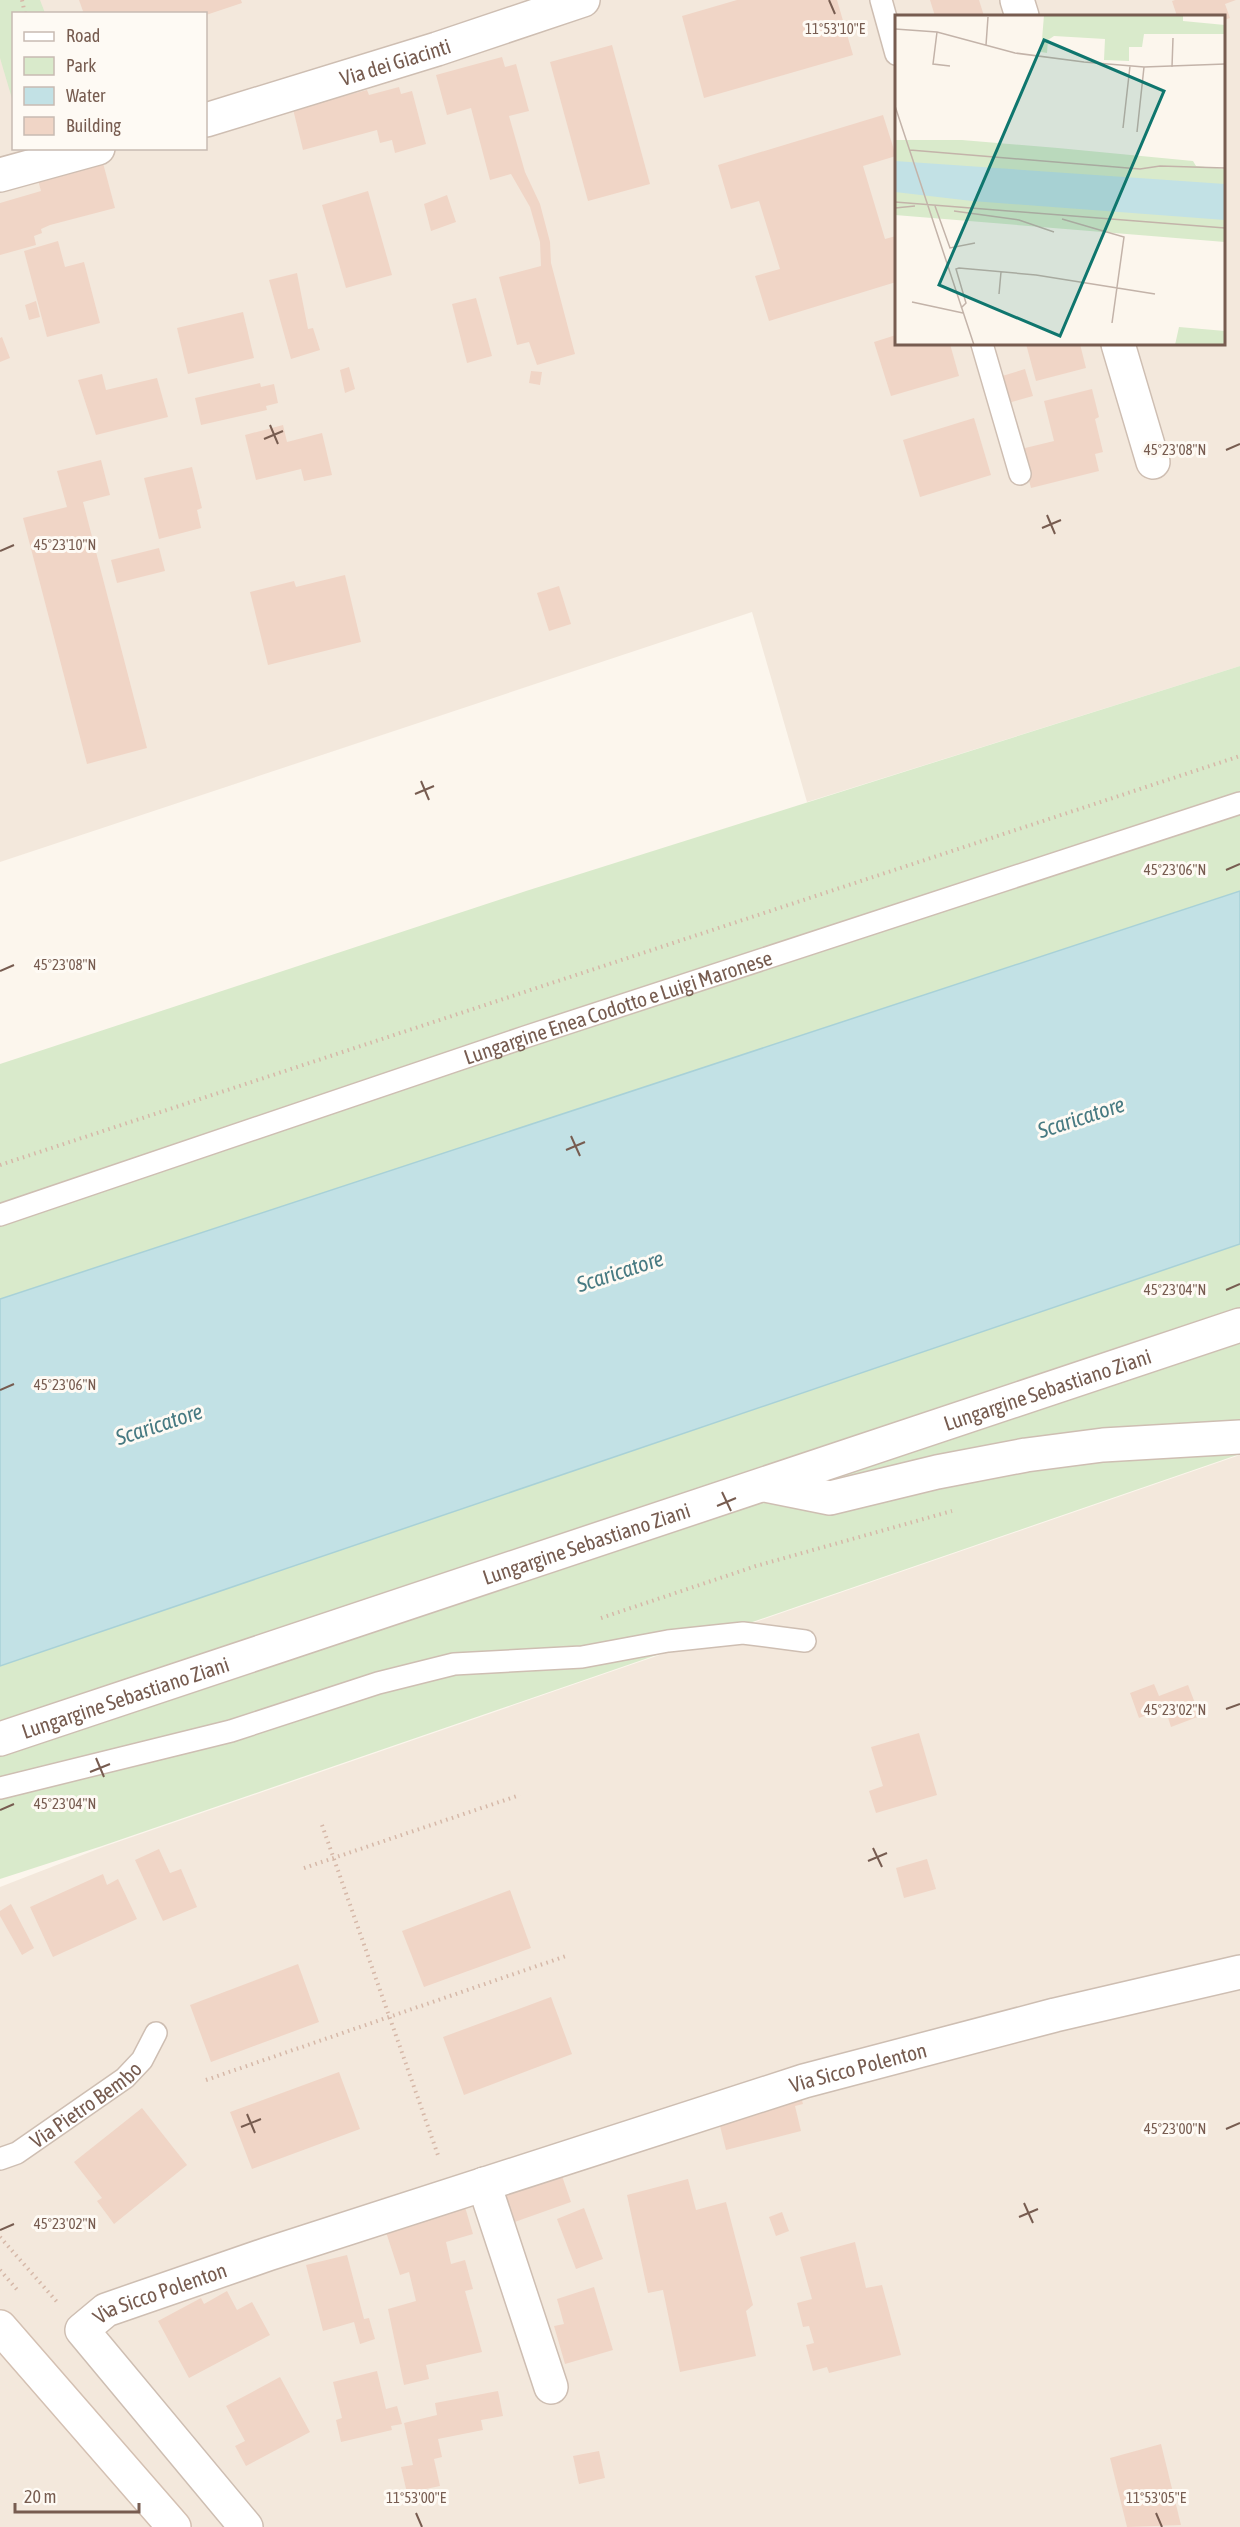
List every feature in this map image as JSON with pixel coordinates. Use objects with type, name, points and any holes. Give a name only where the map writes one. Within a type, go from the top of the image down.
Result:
[{"type":"street","name":"Via dei Giacinti","points":[[207,120],[437,49],[584,0]]},
{"type":"street","points":[[1017,0],[1022,15]]},
{"type":"street","points":[[0,175],[91,150]]},
{"type":"street","points":[[1118,345],[1153,462]]},
{"type":"street","name":"Lungargine Sebastiano Ziani","points":[[0,1739],[1240,1325]]},
{"type":"street","points":[[765,1485],[830,1498],[937,1472],[1026,1455],[1103,1445],[1240,1437]]},
{"type":"street","name":"Via Sicco Polenton","points":[[246,2527],[82,2330],[106,2310],[484,2184],[804,2081],[1055,2015],[1240,1972]]},
{"type":"street","points":[[484,2184],[551,2387]]},
{"type":"street","points":[[0,2327],[174,2527]]},
{"type":"lane","points":[[880,0],[895,48]]},
{"type":"lane","points":[[982,345],[1020,474]]},
{"type":"lane","name":"Lungargine Enea Codotto e Luigi Maronese","points":[[0,1215],[525,1037],[1240,804]]},
{"type":"lane","points":[[0,1788],[231,1731],[378,1683],[454,1665],[582,1657],[668,1641],[743,1633],[805,1641]]},
{"type":"lane","name":"Via Pietro Bembo","points":[[0,2159],[17,2153],[125,2078],[142,2060],[156,2033]]},
{"type":"path","points":[[0,1165],[1240,756]]},
{"type":"path","points":[[593,1620],[756,1566],[956,1510]]},
{"type":"path","points":[[304,1868],[520,1795]]},
{"type":"path","points":[[322,1825],[451,2195]]},
{"type":"path","points":[[206,2080],[569,1955]]},
{"type":"path","points":[[0,2237],[82,2330]]},
{"type":"shaded area","points":[[0,0],[1240,0],[1240,666],[807,802],[752,612],[0,862]]},
{"type":"shaded area","points":[[1240,1455],[1240,2527],[0,2527],[0,1887],[103,1847]]},
{"type":"green space","points":[[0,0],[40,0],[45,12],[12,12],[12,99],[0,58]]},
{"type":"green space","points":[[1240,666],[1240,1454],[102,1846],[0,1879],[0,1064],[526,891]]},
{"type":"water","name":"Scaricatore","points":[[1240,891],[1240,1244],[0,1666],[0,1299]]},
{"type":"building","points":[[79,0],[241,0],[242,3],[207,15],[207,12],[83,12]]},
{"type":"building","points":[[737,0],[837,0],[853,55],[704,98],[682,16]]},
{"type":"building","points":[[930,0],[979,0],[984,15],[935,15]]},
{"type":"building","points":[[1236,0],[1225,4],[1230,18],[1225,20],[1225,15],[1177,15],[1172,1]]},
{"type":"building","points":[[612,45],[650,184],[588,201],[550,62]]},
{"type":"building","points":[[502,57],[505,67],[516,64],[529,111],[509,116],[525,172],[540,204],[550,242],[551,263],[575,354],[537,365],[529,342],[517,345],[499,277],[541,266],[540,242],[530,207],[511,174],[490,180],[471,108],[447,115],[436,75]]},
{"type":"building","points":[[399,87],[401,94],[412,91],[426,144],[395,153],[392,140],[380,143],[377,130],[303,150],[293,109],[367,90],[369,95]]},
{"type":"building","points":[[883,115],[895,156],[863,166],[885,239],[895,236],[895,282],[769,321],[755,276],[780,269],[759,201],[731,209],[718,165]]},
{"type":"building","points":[[103,163],[115,208],[50,225],[41,229],[42,233],[34,236],[36,245],[0,255],[0,203],[41,191],[38,180]]},
{"type":"building","points":[[368,191],[392,275],[346,288],[322,205]]},
{"type":"building","points":[[447,195],[456,222],[431,231],[424,204]]},
{"type":"building","points":[[58,241],[65,267],[84,262],[100,323],[47,337],[24,251]]},
{"type":"building","points":[[297,273],[308,329],[313,328],[320,350],[291,359],[269,280]]},
{"type":"building","points":[[476,298],[492,356],[467,363],[452,304]]},
{"type":"building","points":[[36,301],[40,317],[29,320],[25,305]]},
{"type":"building","points":[[243,312],[254,358],[188,374],[177,328]]},
{"type":"building","points":[[895,335],[895,345],[950,345],[959,376],[891,396],[874,342]]},
{"type":"building","points":[[2,337],[10,358],[0,362],[0,338]]},
{"type":"building","points":[[1026,345],[1080,345],[1086,368],[1036,381]]},
{"type":"building","points":[[349,367],[355,389],[345,393],[340,370]]},
{"type":"building","points":[[1025,369],[1033,396],[1008,403],[999,377]]},
{"type":"building","points":[[531,371],[542,372],[540,385],[529,383]]},
{"type":"building","points":[[102,374],[106,390],[157,378],[168,417],[96,435],[78,380]]},
{"type":"building","points":[[260,383],[261,387],[274,384],[278,403],[266,406],[267,410],[201,425],[195,398]]},
{"type":"building","points":[[1092,389],[1099,417],[1095,419],[1103,452],[1095,454],[1099,471],[1031,488],[1021,449],[1054,441],[1044,401]]},
{"type":"building","points":[[974,418],[991,475],[920,497],[903,440]]},
{"type":"building","points":[[283,425],[287,442],[322,433],[332,475],[304,481],[301,469],[256,480],[245,435]]},
{"type":"building","points":[[101,460],[110,495],[83,502],[147,748],[87,764],[23,518],[67,507],[57,471]]},
{"type":"building","points":[[192,467],[202,508],[197,510],[201,528],[159,539],[144,478]]},
{"type":"building","points":[[159,548],[165,571],[117,583],[111,560]]},
{"type":"building","points":[[345,575],[361,642],[268,665],[250,592],[294,581],[296,587]]},
{"type":"building","points":[[559,586],[571,624],[549,631],[537,593]]},
{"type":"building","points":[[1154,1684],[1159,1696],[1188,1685],[1200,1716],[1171,1727],[1165,1708],[1139,1718],[1130,1693]]},
{"type":"building","points":[[919,1733],[937,1795],[876,1813],[869,1791],[883,1786],[871,1747]]},
{"type":"building","points":[[159,1849],[170,1873],[181,1869],[197,1907],[163,1921],[135,1860]]},
{"type":"building","points":[[927,1859],[936,1889],[904,1898],[896,1868]]},
{"type":"building","points":[[103,1874],[107,1885],[118,1879],[137,1919],[53,1957],[30,1907]]},
{"type":"building","points":[[510,1890],[531,1948],[424,1987],[402,1931]]},
{"type":"building","points":[[11,1904],[34,1948],[22,1955],[0,1916],[0,1911]]},
{"type":"building","points":[[298,1964],[319,2022],[211,2062],[190,2005]]},
{"type":"building","points":[[551,1997],[572,2054],[464,2095],[443,2037]]},
{"type":"building","points":[[339,2072],[360,2129],[252,2169],[230,2112]]},
{"type":"building","points":[[801,2097],[803,2104],[795,2106],[801,2131],[726,2150],[718,2118]]},
{"type":"building","points":[[142,2108],[187,2165],[114,2224],[97,2201],[102,2198],[74,2162]]},
{"type":"building","points":[[536,2173],[540,2184],[562,2176],[571,2202],[509,2224],[499,2198],[518,2191],[514,2181]]},
{"type":"building","points":[[688,2179],[696,2210],[726,2202],[753,2305],[746,2311],[756,2356],[680,2372],[663,2290],[648,2293],[627,2195]]},
{"type":"building","points":[[465,2207],[473,2234],[446,2242],[451,2264],[465,2260],[473,2289],[465,2291],[482,2352],[426,2365],[429,2379],[404,2385],[388,2309],[416,2301],[409,2272],[400,2275],[385,2229]]},
{"type":"building","points":[[584,2208],[603,2259],[576,2269],[557,2219]]},
{"type":"building","points":[[782,2212],[789,2231],[776,2236],[769,2217]]},
{"type":"building","points":[[855,2242],[866,2288],[882,2285],[901,2355],[829,2373],[827,2367],[813,2371],[806,2345],[814,2343],[809,2326],[803,2327],[797,2303],[812,2299],[800,2257]]},
{"type":"building","points":[[347,2255],[364,2319],[369,2318],[375,2339],[360,2344],[354,2322],[323,2331],[306,2265]]},
{"type":"building","points":[[594,2287],[613,2350],[565,2364],[554,2326],[564,2324],[557,2299]]},
{"type":"building","points":[[227,2291],[237,2310],[252,2302],[270,2335],[189,2378],[158,2321],[201,2298],[204,2304]]},
{"type":"building","points":[[377,2371],[386,2409],[397,2406],[402,2424],[391,2426],[392,2430],[341,2442],[336,2420],[342,2418],[333,2382]]},
{"type":"building","points":[[280,2377],[310,2432],[246,2466],[235,2446],[245,2441],[226,2406]]},
{"type":"building","points":[[498,2391],[503,2416],[481,2420],[483,2430],[438,2439],[442,2457],[434,2459],[440,2486],[407,2493],[401,2467],[413,2465],[404,2423],[437,2415],[435,2403]]},
{"type":"building","points":[[1161,2444],[1181,2525],[1127,2527],[1110,2458]]},
{"type":"building","points":[[599,2451],[605,2478],[579,2484],[573,2456]]}]
